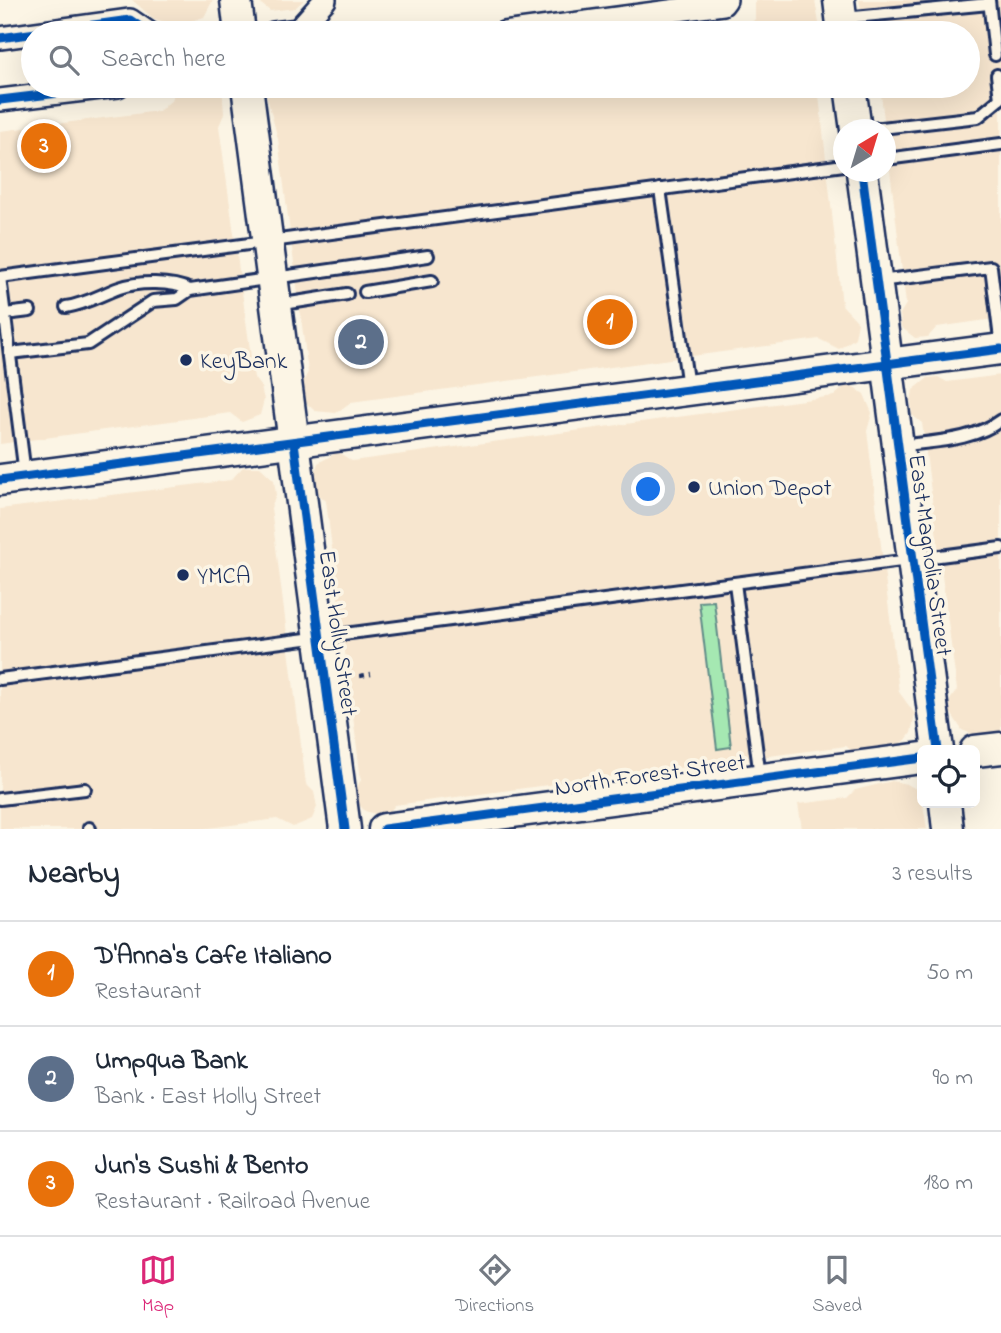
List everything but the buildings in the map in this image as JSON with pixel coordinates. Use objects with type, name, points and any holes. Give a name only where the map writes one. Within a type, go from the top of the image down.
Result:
[{"type":"main road","points":[[236,0],[239,21]]},
{"type":"main road","name":"East Holly Street","points":[[249,98],[345,829]]},
{"type":"main road","points":[[852,98],[854,119]]},
{"type":"main road","name":"East Magnolia Street","points":[[863,182],[937,745]]},
{"type":"main road","points":[[13,478],[1001,349]]},
{"type":"main road","points":[[980,750],[1001,748]]},
{"type":"main road","name":"North Forest Street","points":[[403,828],[917,759]]},
{"type":"main road","points":[[946,808],[948,829]]},
{"type":"street","points":[[309,21],[325,0]]},
{"type":"street","points":[[595,21],[723,4],[726,0]]},
{"type":"street","points":[[0,38],[21,35]]},
{"type":"street","points":[[0,100],[21,98]]},
{"type":"lane","points":[[841,17],[989,2],[996,24],[995,55]]},
{"type":"lane","points":[[896,126],[978,117],[1001,99],[997,75]]},
{"type":"lane","points":[[896,158],[1001,144]]},
{"type":"lane","points":[[13,478],[10,353],[0,277],[833,166]]},
{"type":"lane","points":[[660,189],[689,390]]},
{"type":"lane","points":[[274,293],[428,256]]},
{"type":"lane","points":[[876,281],[991,267],[1001,349]]},
{"type":"lane","points":[[365,292],[432,281]]},
{"type":"lane","points":[[66,307],[82,305],[122,287],[176,283],[190,290],[347,294]]},
{"type":"lane","points":[[10,353],[88,344],[153,301],[177,299],[190,290]]},
{"type":"lane","points":[[5,314],[30,311]]},
{"type":"lane","points":[[898,446],[959,438],[989,429],[1001,420]]},
{"type":"lane","points":[[0,679],[1001,548]]},
{"type":"lane","points":[[735,583],[760,779]]},
{"type":"lane","points":[[2,798],[85,789]]},
{"type":"path","points":[[360,676],[372,674]]},
{"type":"shaded area","points":[[132,0],[213,0],[204,17],[191,21],[154,19]]},
{"type":"shaded area","points":[[256,0],[304,0],[295,8],[270,11]]},
{"type":"shaded area","points":[[755,0],[815,0],[819,21],[753,21]]},
{"type":"shaded area","points":[[859,0],[1001,0],[1001,318],[937,327],[928,337],[915,338],[901,327],[900,314],[906,304],[891,182],[896,182],[896,119],[884,119],[881,98],[980,98],[980,21],[864,21]]},
{"type":"shaded area","points":[[223,98],[224,114],[219,126],[254,378],[261,387],[264,400],[260,415],[242,422],[230,413],[0,444],[0,131],[159,111],[173,99]]},
{"type":"shaded area","points":[[267,98],[819,98],[842,305],[858,322],[855,338],[839,349],[819,339],[351,402],[336,413],[315,411],[306,403],[303,395],[302,385],[308,372],[278,139]]},
{"type":"shaded area","points":[[1001,375],[1001,733],[974,735],[962,730],[951,713],[950,700],[957,690],[922,423],[912,415],[911,402],[913,390],[928,378],[938,377],[947,382]]},
{"type":"shaded area","points":[[851,385],[864,394],[872,413],[867,431],[899,692],[915,714],[911,733],[906,740],[891,749],[855,754],[846,746],[395,805],[388,814],[379,815],[365,811],[359,805],[354,792],[361,780],[326,501],[316,492],[313,478],[318,463],[338,452],[352,461],[834,396],[845,386]]},
{"type":"shaded area","points":[[243,467],[260,467],[274,480],[276,495],[271,508],[306,784],[314,792],[317,807],[312,819],[293,827],[277,819],[201,829],[0,829],[0,509],[231,480]]},
{"type":"shaded area","points":[[892,781],[907,784],[917,790],[917,808],[924,808],[927,829],[802,829],[798,804],[847,798],[855,790]]},
{"type":"green space","points":[[714,601],[731,747],[717,749],[699,602]]},
{"type":"cycle path","points":[[123,21],[131,21]]},
{"type":"cycle path","points":[[0,38],[21,35]]},
{"type":"cycle path","points":[[0,100],[21,98]]},
{"type":"cycle path","points":[[863,182],[937,745]]},
{"type":"cycle path","points":[[0,480],[1001,349]]},
{"type":"cycle path","points":[[294,442],[345,829]]},
{"type":"cycle path","points":[[384,829],[917,759]]},
{"type":"place","name":"Jun's Sushi & Bento","points":[[44,146]]},
{"type":"place","name":"D'Anna's Cafe Italiano","points":[[610,322]]},
{"type":"place","name":"Umpqua Bank","points":[[361,342]]},
{"type":"place","name":"KeyBank","points":[[186,360]]},
{"type":"place","name":"Union Depot","points":[[694,487]]},
{"type":"place","name":"YMCA","points":[[183,575]]}]
